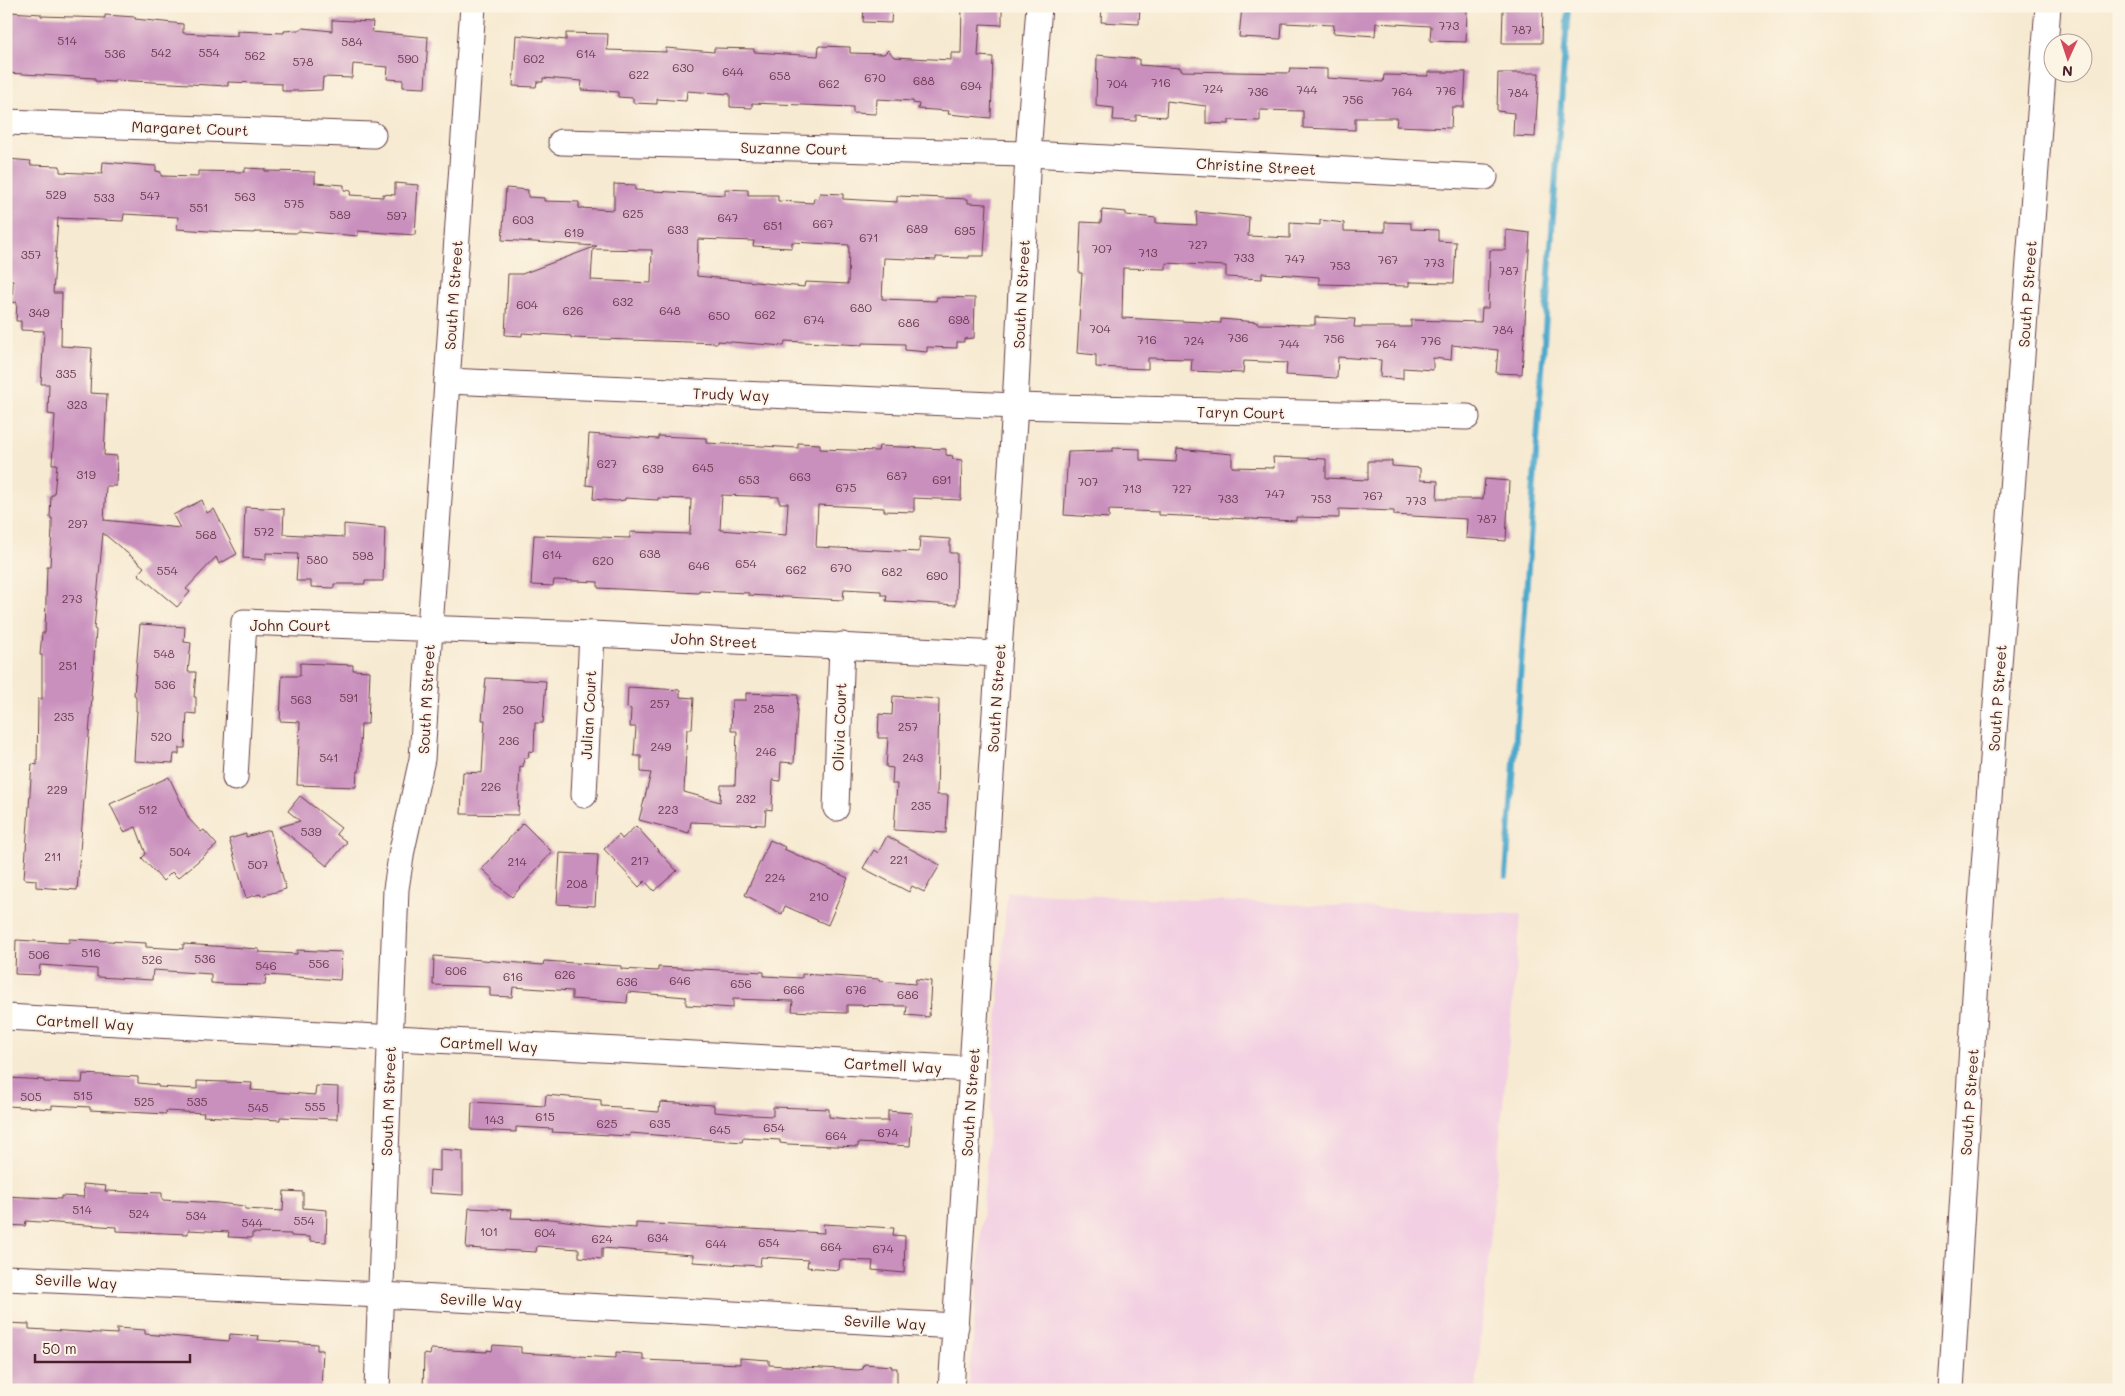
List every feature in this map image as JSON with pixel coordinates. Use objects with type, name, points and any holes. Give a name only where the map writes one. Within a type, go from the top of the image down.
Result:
[{"type":"street","name":"South M Street","points":[[377,1390],[396,889],[402,850],[422,759],[473,6]]},
{"type":"street","name":"South N Street","points":[[951,1390],[1015,406],[1028,154],[1039,6]]},
{"type":"street","name":"South P Street","points":[[1951,1390],[1978,947],[2048,6]]},
{"type":"street","name":"Margaret Court","points":[[6,122],[373,135]]},
{"type":"street","name":"Suzanne Court","points":[[561,142],[1028,154]]},
{"type":"street","name":"Christine Street","points":[[1028,154],[1485,177]]},
{"type":"street","name":"Trudy Way","points":[[447,381],[1015,406]]},
{"type":"street","name":"Taryn Court","points":[[1015,406],[1467,417]]},
{"type":"street","name":"John Court","points":[[235,778],[244,622],[430,628]]},
{"type":"street","name":"John Street","points":[[430,628],[999,654]]},
{"type":"street","name":"Julian Court","points":[[584,795],[592,634]]},
{"type":"street","name":"Olivia Court","points":[[836,808],[842,646]]},
{"type":"street","name":"Cartmell Way","points":[[6,1017],[972,1069]]},
{"type":"street","name":"Seville Way","points":[[6,1278],[381,1295],[956,1326]]},
{"type":"shaded area","points":[[1007,892],[1521,914],[1476,1390],[969,1390]]},
{"type":"building","points":[[864,6],[892,6],[891,23],[863,22]]},
{"type":"building","points":[[962,6],[1002,6],[1002,25],[980,24],[978,56],[993,57],[991,118],[948,114],[949,111],[918,109],[919,104],[913,103],[913,101],[877,99],[876,114],[853,113],[853,107],[752,103],[752,108],[730,107],[730,94],[687,91],[686,101],[657,99],[657,104],[633,103],[633,98],[618,97],[618,92],[581,90],[582,81],[543,78],[543,82],[537,82],[536,87],[513,86],[516,35],[566,40],[566,33],[608,34],[607,50],[666,52],[666,48],[714,52],[714,48],[754,49],[754,52],[818,56],[819,46],[850,47],[850,53],[884,54],[888,50],[894,57],[951,60],[951,53],[961,53]]},
{"type":"building","points":[[1102,6],[1140,6],[1139,24],[1101,22]]},
{"type":"building","points":[[1242,6],[1455,6],[1455,10],[1467,10],[1466,42],[1430,41],[1431,26],[1376,23],[1375,36],[1333,33],[1334,25],[1282,23],[1281,39],[1239,37]]},
{"type":"building","points":[[1520,6],[1543,6],[1542,43],[1502,43],[1503,9],[1520,9]]},
{"type":"building","points":[[10,12],[41,14],[41,16],[105,18],[105,15],[135,17],[135,19],[183,24],[183,33],[237,36],[237,31],[284,33],[284,31],[303,28],[332,31],[332,20],[373,22],[372,32],[428,37],[425,88],[403,87],[403,80],[387,79],[388,67],[353,64],[352,78],[323,77],[322,90],[298,91],[282,91],[282,84],[228,82],[228,86],[114,80],[114,82],[95,81],[95,78],[6,73],[6,27],[10,27]]},
{"type":"building","points":[[1097,55],[1139,59],[1139,65],[1181,68],[1181,71],[1289,73],[1290,68],[1327,69],[1327,78],[1383,82],[1384,75],[1428,76],[1428,72],[1466,72],[1464,107],[1452,107],[1451,128],[1396,126],[1397,118],[1355,118],[1355,130],[1303,128],[1303,111],[1260,110],[1260,121],[1229,120],[1229,124],[1206,123],[1206,106],[1167,101],[1166,117],[1136,115],[1136,121],[1113,120],[1114,108],[1096,106]]},
{"type":"building","points":[[1498,73],[1539,73],[1535,137],[1513,136],[1514,113],[1497,111]]},
{"type":"building","points":[[8,159],[31,161],[30,165],[60,166],[60,172],[102,174],[103,162],[156,166],[156,171],[161,172],[161,176],[198,177],[198,171],[245,172],[245,168],[265,169],[265,171],[315,172],[315,183],[344,185],[344,190],[351,191],[350,195],[383,197],[383,194],[395,195],[395,183],[418,185],[415,235],[358,231],[358,236],[299,231],[296,233],[255,233],[177,229],[178,217],[124,214],[123,221],[58,218],[53,293],[62,293],[61,346],[92,348],[90,393],[107,394],[104,455],[117,456],[116,486],[106,486],[104,520],[180,528],[173,515],[202,500],[207,513],[214,509],[237,554],[219,564],[216,557],[186,589],[190,592],[177,607],[138,574],[144,567],[103,533],[94,629],[96,630],[92,696],[77,890],[36,887],[36,880],[24,879],[32,764],[37,765],[38,699],[42,699],[42,655],[40,655],[42,633],[45,633],[47,566],[50,566],[51,495],[54,495],[57,464],[52,464],[55,415],[48,414],[49,384],[41,384],[44,331],[21,330],[21,321],[16,321],[17,302],[12,303],[13,281],[6,280],[6,165],[8,165]]},
{"type":"building","points":[[614,184],[635,185],[635,190],[725,195],[725,189],[748,190],[748,195],[778,195],[778,201],[813,203],[814,198],[819,199],[820,193],[843,194],[843,199],[897,202],[897,196],[968,199],[968,203],[987,204],[984,256],[969,256],[969,258],[936,257],[936,260],[884,258],[882,299],[936,301],[937,297],[975,298],[974,338],[964,339],[964,342],[957,342],[957,348],[927,347],[927,352],[905,350],[905,344],[862,343],[862,345],[785,341],[784,346],[718,341],[718,343],[571,338],[571,336],[522,333],[522,336],[505,335],[508,274],[522,274],[597,246],[502,240],[506,188],[528,190],[528,197],[544,198],[544,201],[579,202],[579,208],[614,210]],"holes":[[[698,239],[754,241],[753,246],[792,248],[792,242],[849,245],[848,284],[805,282],[804,287],[697,276]],[[593,249],[652,250],[651,283],[591,280]]]},
{"type":"building","points":[[1102,210],[1126,212],[1126,215],[1156,218],[1156,223],[1197,225],[1196,212],[1249,217],[1248,236],[1290,238],[1290,223],[1320,225],[1320,220],[1344,223],[1344,231],[1385,232],[1385,222],[1411,223],[1411,229],[1438,230],[1438,241],[1456,242],[1454,283],[1409,282],[1409,286],[1319,284],[1319,277],[1262,273],[1262,279],[1226,277],[1226,266],[1166,263],[1166,269],[1123,268],[1122,318],[1221,323],[1221,319],[1257,322],[1257,324],[1315,325],[1315,317],[1355,319],[1354,327],[1411,327],[1411,320],[1481,322],[1482,308],[1488,308],[1490,250],[1506,250],[1506,230],[1530,233],[1522,374],[1496,373],[1498,350],[1452,345],[1451,360],[1433,358],[1433,370],[1403,368],[1403,379],[1380,377],[1381,360],[1338,357],[1337,378],[1286,375],[1287,363],[1244,361],[1243,373],[1191,371],[1192,359],[1148,358],[1148,369],[1096,367],[1096,355],[1077,353],[1082,273],[1079,273],[1081,222],[1101,223]]},
{"type":"building","points":[[589,434],[658,439],[658,436],[706,438],[706,443],[798,448],[798,443],[820,444],[820,449],[878,451],[879,446],[946,449],[946,455],[953,456],[952,459],[962,460],[961,500],[914,498],[914,512],[884,511],[884,508],[818,505],[816,547],[919,552],[920,537],[950,539],[950,553],[957,553],[956,605],[886,601],[887,595],[881,595],[881,591],[844,589],[843,600],[748,595],[749,593],[699,591],[699,593],[598,588],[598,582],[554,580],[553,586],[531,585],[534,535],[630,538],[630,532],[690,534],[691,499],[625,498],[625,500],[616,501],[593,499],[594,486],[586,485]],"holes":[[[722,495],[779,497],[779,503],[788,503],[786,535],[720,530]]]},
{"type":"building","points":[[1113,448],[1140,449],[1140,460],[1176,462],[1177,449],[1232,454],[1232,467],[1274,468],[1273,457],[1326,459],[1326,478],[1368,480],[1368,461],[1392,461],[1392,466],[1420,468],[1420,480],[1438,481],[1437,499],[1483,499],[1485,479],[1509,481],[1506,541],[1466,538],[1467,519],[1394,515],[1394,511],[1339,509],[1339,518],[1296,517],[1296,521],[1159,515],[1159,512],[1109,510],[1109,518],[1064,515],[1068,452],[1113,451]]},
{"type":"building","points":[[245,507],[284,509],[283,534],[344,537],[344,524],[385,528],[383,581],[365,581],[365,584],[334,584],[334,588],[311,587],[311,581],[296,581],[298,554],[266,553],[266,560],[243,558]]},
{"type":"building","points":[[140,624],[185,627],[184,642],[191,643],[188,672],[196,672],[194,697],[196,697],[196,714],[187,713],[185,748],[179,748],[179,754],[174,754],[173,763],[134,761],[137,711],[136,696],[134,695]]},
{"type":"building","points":[[300,663],[353,665],[353,670],[370,671],[368,724],[361,724],[359,772],[357,772],[356,787],[297,785],[300,722],[280,721],[282,676],[300,676]]},
{"type":"building","points":[[486,678],[546,681],[543,723],[535,723],[534,752],[529,751],[528,758],[524,758],[523,767],[520,766],[518,815],[461,814],[463,772],[482,773],[485,720],[482,720]]},
{"type":"building","points":[[628,687],[680,690],[680,697],[694,698],[692,729],[687,729],[684,792],[720,802],[721,785],[735,785],[737,731],[731,731],[732,700],[746,700],[746,693],[798,695],[794,763],[781,762],[780,781],[773,780],[772,810],[766,809],[765,825],[691,822],[689,833],[639,820],[651,773],[641,772],[641,756],[634,756],[636,727],[630,727],[631,709],[627,708]]},
{"type":"building","points":[[893,696],[939,699],[937,795],[948,795],[946,833],[894,830],[897,784],[892,784],[893,768],[886,767],[888,738],[878,738],[879,714],[892,715]]},
{"type":"building","points":[[169,777],[189,819],[201,832],[204,830],[217,845],[178,878],[172,872],[163,881],[142,858],[146,854],[136,827],[124,832],[110,804]]},
{"type":"building","points":[[300,796],[341,828],[336,834],[347,842],[327,866],[279,827],[300,821],[288,811]]},
{"type":"building","points":[[523,823],[552,852],[512,897],[493,882],[493,879],[482,869]]},
{"type":"building","points":[[636,826],[677,871],[654,891],[645,881],[639,887],[604,849],[619,835],[622,839]]},
{"type":"building","points":[[270,830],[286,889],[246,898],[229,839],[246,834],[246,837]]},
{"type":"building","points":[[887,836],[940,865],[924,892],[912,886],[909,892],[863,868],[874,850],[878,853]]},
{"type":"building","points":[[770,840],[785,847],[784,849],[848,878],[828,925],[785,906],[782,914],[745,895]]},
{"type":"building","points":[[560,853],[598,855],[595,906],[557,904]]},
{"type":"building","points":[[69,939],[146,943],[146,947],[183,949],[183,944],[259,949],[259,952],[297,954],[297,950],[342,952],[340,980],[266,975],[265,985],[224,984],[211,983],[211,974],[153,970],[152,980],[97,977],[97,969],[40,965],[39,975],[15,974],[16,940],[69,943]]},
{"type":"building","points":[[434,956],[543,965],[544,961],[621,966],[621,969],[658,971],[658,967],[764,972],[764,976],[802,978],[802,974],[879,979],[879,981],[915,984],[916,979],[931,981],[929,1017],[906,1015],[907,1006],[847,1005],[847,1013],[792,1011],[793,1001],[733,999],[733,1008],[686,1005],[686,997],[628,992],[627,1003],[572,999],[572,991],[513,987],[512,997],[490,996],[490,987],[433,985]]},
{"type":"building","points":[[83,1074],[138,1077],[138,1083],[158,1085],[158,1087],[197,1089],[197,1081],[252,1083],[251,1090],[315,1095],[316,1086],[338,1087],[337,1119],[280,1117],[280,1120],[203,1116],[204,1113],[166,1111],[166,1114],[90,1110],[90,1107],[52,1105],[52,1109],[8,1106],[9,1078],[44,1080],[44,1082],[82,1083]]},
{"type":"building","points":[[546,1095],[601,1100],[601,1106],[659,1112],[660,1102],[714,1105],[714,1112],[773,1116],[773,1107],[829,1109],[829,1117],[866,1121],[888,1121],[888,1111],[912,1113],[910,1146],[858,1143],[858,1147],[788,1144],[780,1143],[780,1140],[743,1138],[742,1142],[630,1133],[630,1136],[552,1132],[553,1129],[516,1127],[516,1132],[471,1130],[472,1102],[545,1106]]},
{"type":"building","points":[[440,1149],[463,1151],[463,1195],[429,1193],[430,1170],[440,1171]]},
{"type":"building","points":[[83,1184],[106,1186],[105,1191],[162,1193],[162,1200],[218,1203],[245,1206],[245,1209],[283,1211],[284,1191],[303,1192],[303,1208],[327,1210],[326,1242],[310,1241],[310,1237],[291,1236],[291,1234],[252,1233],[252,1238],[228,1237],[229,1232],[188,1230],[188,1234],[116,1231],[116,1227],[26,1221],[25,1226],[6,1225],[6,1196],[61,1199],[61,1196],[84,1197]]},
{"type":"building","points":[[469,1208],[512,1210],[511,1218],[552,1219],[636,1228],[636,1223],[824,1233],[823,1224],[894,1228],[893,1235],[905,1236],[904,1273],[872,1270],[873,1261],[840,1260],[839,1270],[807,1267],[808,1260],[761,1257],[760,1266],[693,1262],[693,1255],[602,1248],[602,1259],[579,1257],[579,1249],[537,1246],[536,1252],[466,1248]]},
{"type":"building","points":[[6,1323],[29,1324],[29,1329],[117,1334],[117,1328],[145,1330],[145,1334],[229,1341],[230,1334],[259,1336],[258,1340],[317,1344],[317,1350],[323,1350],[321,1390],[6,1390]]},
{"type":"building","points":[[493,1345],[521,1347],[521,1353],[616,1358],[616,1352],[643,1354],[643,1360],[740,1364],[740,1358],[769,1360],[769,1365],[858,1370],[863,1369],[864,1364],[892,1366],[891,1368],[897,1368],[897,1390],[423,1390],[424,1354],[430,1355],[431,1349],[487,1352],[487,1350],[492,1351]]},
{"type":"waterway","points":[[1506,876],[1568,6]]}]
